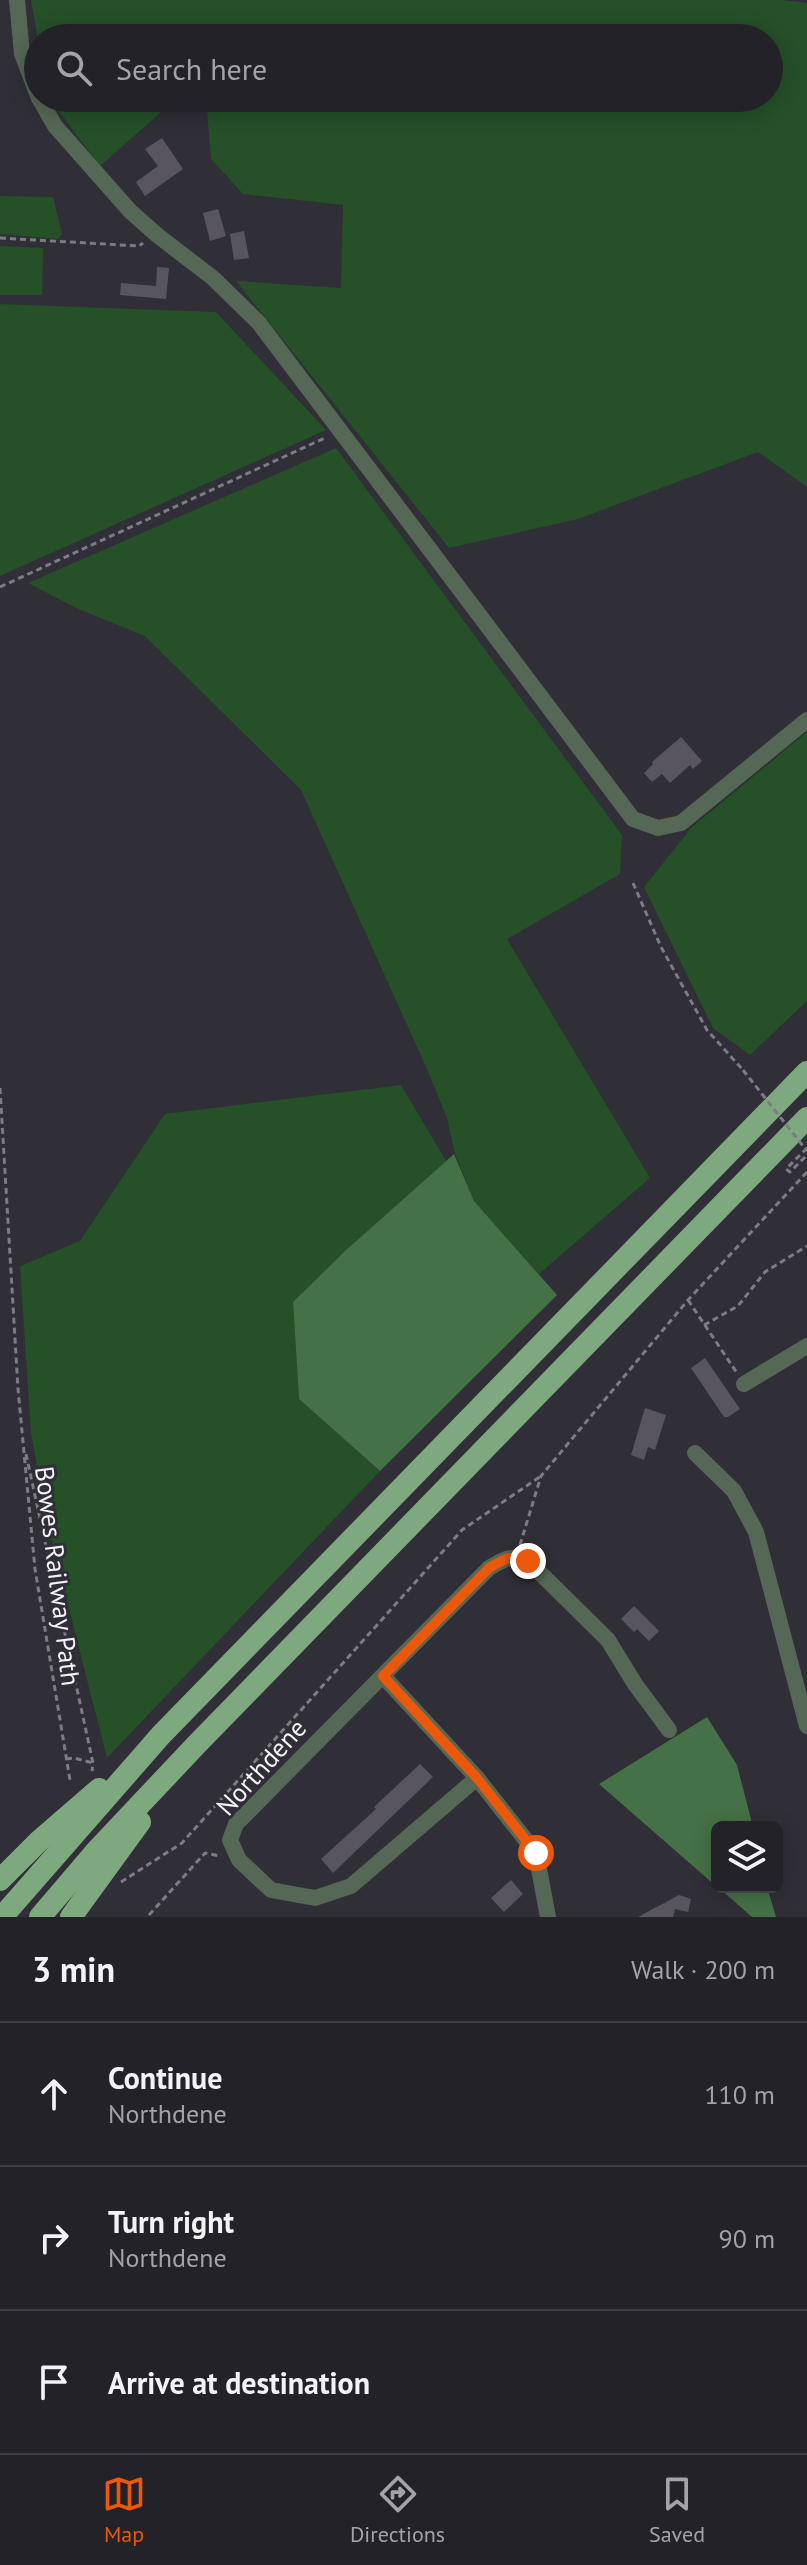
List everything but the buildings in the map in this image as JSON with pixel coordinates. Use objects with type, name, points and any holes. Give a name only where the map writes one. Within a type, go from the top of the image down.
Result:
[{"type":"highway","points":[[2,1917],[161,1735],[807,1072]]},
{"type":"highway","points":[[40,1917],[98,1849],[197,1744],[807,1118]]},
{"type":"highway","points":[[0,1880],[39,1841],[161,1735]]},
{"type":"highway","points":[[71,1917],[197,1744]]},
{"type":"street","points":[[17,0],[24,59]]},
{"type":"street","points":[[47,112],[97,176],[157,235],[213,278],[259,323],[633,819],[658,828],[681,823],[807,720]]},
{"type":"street","points":[[744,1384],[807,1346]]},
{"type":"street","points":[[695,1453],[734,1491],[756,1532],[807,1726]]},
{"type":"street","points":[[516,1556],[528,1561],[608,1640],[669,1730]]},
{"type":"street","name":"Northdene","points":[[477,1778],[351,1886],[315,1898],[271,1890],[239,1860],[230,1840],[236,1824],[489,1568],[505,1558],[516,1556]]},
{"type":"street","points":[[383,1676],[477,1778],[536,1853],[548,1917]]},
{"type":"path","points":[[0,238],[139,246],[157,235]]},
{"type":"path","points":[[0,587],[342,430]]},
{"type":"path","points":[[633,883],[661,947],[707,1030],[807,1151]]},
{"type":"path","name":"Bowes Railway Path","points":[[0,1088],[22,1439],[35,1569],[70,1780]]},
{"type":"path","points":[[807,1151],[790,1172],[786,1169],[807,1151]]},
{"type":"path","points":[[111,1888],[182,1843],[462,1530],[541,1476],[688,1300],[807,1172]]},
{"type":"path","points":[[704,1325],[738,1306],[765,1272],[807,1246]]},
{"type":"path","points":[[688,1300],[744,1384]]},
{"type":"path","points":[[22,1439],[93,1763],[66,1759]]},
{"type":"path","points":[[516,1556],[541,1476]]},
{"type":"path","points":[[149,1915],[205,1853],[239,1860]]},
{"type":"green space","points":[[31,0],[783,0],[807,3],[807,487],[758,452],[578,519],[449,548],[236,281],[341,288],[343,205],[243,194],[211,159],[207,112],[783,112],[783,24],[35,24]]},
{"type":"green space","points":[[60,112],[161,112],[100,166]]},
{"type":"green space","points":[[0,196],[53,197],[62,234],[58,239],[0,234]]},
{"type":"green space","points":[[0,246],[43,248],[42,295],[0,295]]},
{"type":"green space","points":[[0,304],[216,312],[326,430],[0,576]]},
{"type":"green space","points":[[336,448],[622,835],[620,874],[507,939],[650,1178],[539,1274],[474,1201],[455,1154],[447,1118],[427,1069],[301,790],[145,636],[76,608],[28,583]]},
{"type":"green space","points":[[807,732],[807,1001],[750,1055],[713,1028],[644,887],[692,827]]},
{"type":"green space","points":[[401,1085],[446,1161],[293,1302],[299,1399],[380,1471],[107,1758],[50,1534],[31,1434],[20,1266],[80,1241],[165,1114]]},
{"type":"green space","points":[[454,1154],[474,1201],[557,1295],[380,1471],[299,1399],[293,1302],[346,1250]]},
{"type":"green space","points":[[707,1717],[737,1765],[751,1821],[711,1821],[711,1882],[599,1784]]},
{"type":"green space","points":[[725,1893],[769,1893],[776,1917],[752,1917]]},
{"type":"route","points":[[528,1561],[516,1556],[505,1558],[489,1568],[383,1676],[477,1778],[536,1853]]}]
